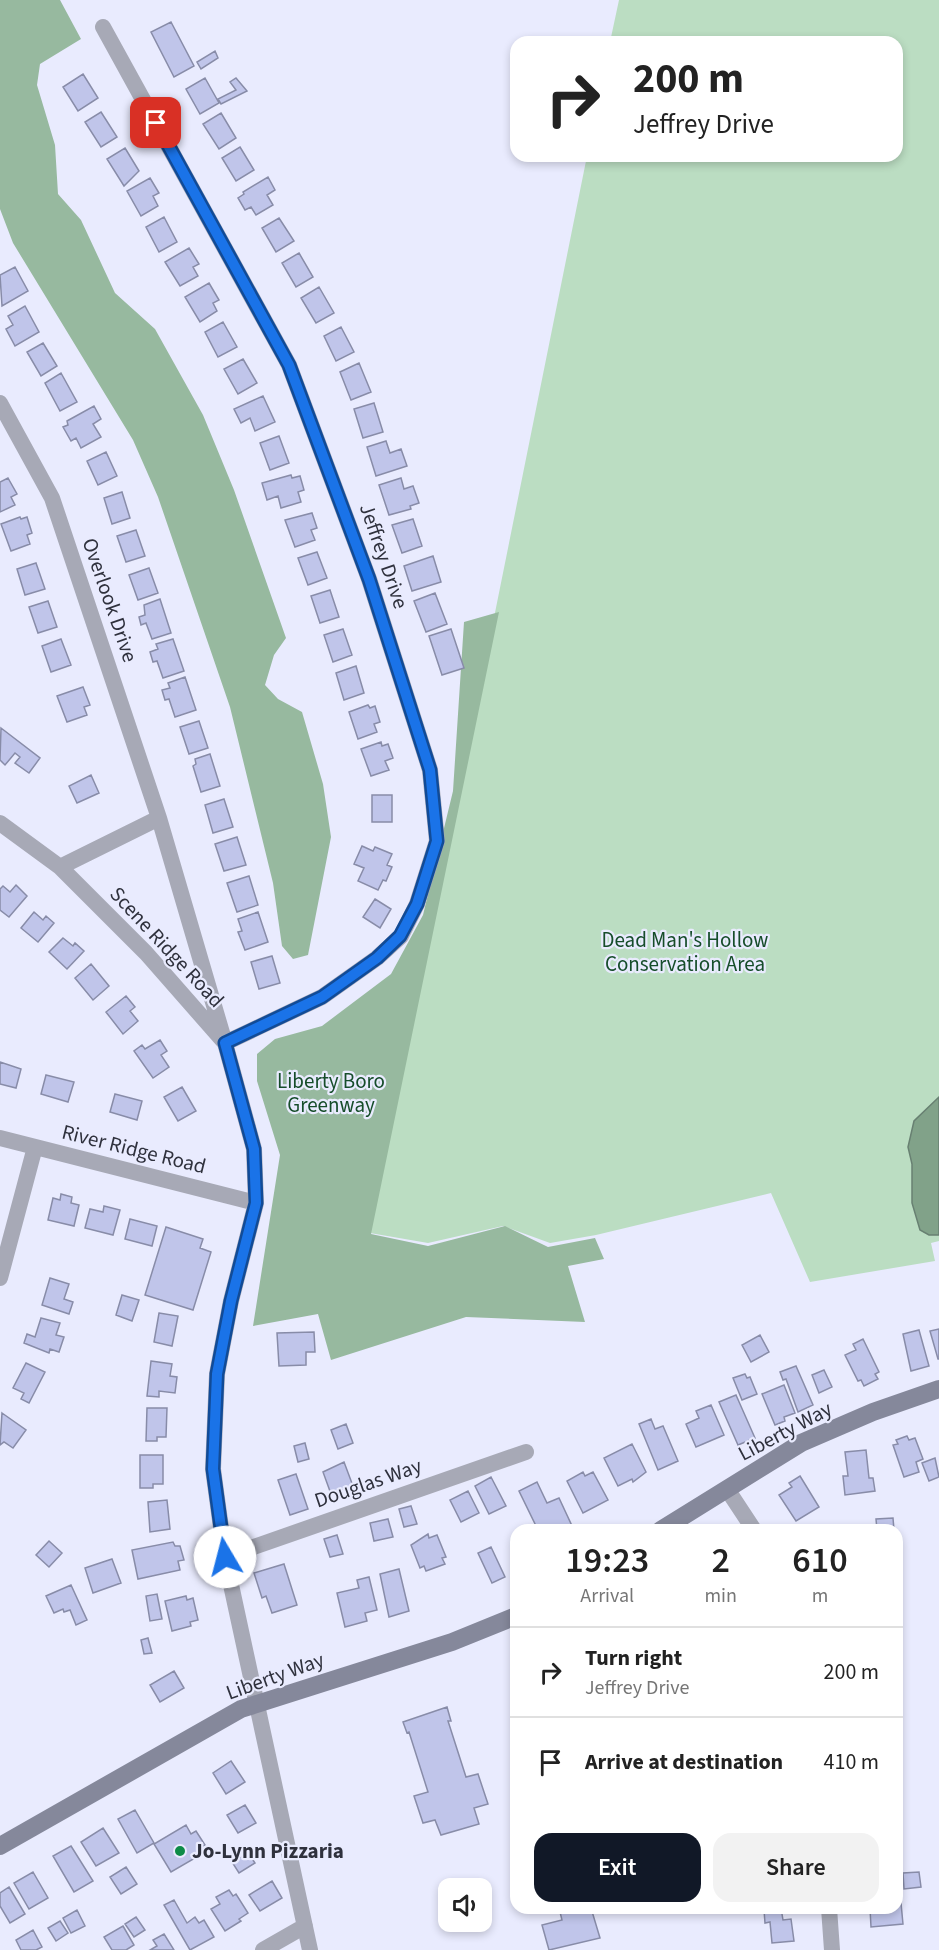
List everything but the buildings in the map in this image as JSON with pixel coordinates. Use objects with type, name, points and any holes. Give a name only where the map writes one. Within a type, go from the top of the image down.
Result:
[{"type":"street","name":"Jeffrey Drive","points":[[103,27],[289,365],[369,579],[430,770],[437,841],[417,904],[400,936],[377,958],[322,997],[225,1043]]},
{"type":"street","name":"Overlook Drive","points":[[0,403],[52,498],[159,818],[225,1043]]},
{"type":"street","points":[[60,867],[159,818]]},
{"type":"street","name":"Scene Ridge Road","points":[[0,823],[60,867],[146,953],[225,1043],[254,1149],[256,1203],[231,1301],[217,1374],[213,1469],[225,1557],[310,1950]]},
{"type":"street","name":"River Ridge Road","points":[[0,1138],[256,1203]]},
{"type":"street","points":[[0,1278],[34,1147]]},
{"type":"street","name":"Liberty Way","points":[[671,1524],[801,1443],[873,1412],[939,1389]]},
{"type":"street","name":"Douglas Way","points":[[225,1557],[526,1452]]},
{"type":"street","points":[[727,1489],[750,1524]]},
{"type":"street","name":"Liberty Way","points":[[0,1846],[241,1709],[452,1642],[510,1618]]},
{"type":"street","points":[[829,1914],[832,1950]]},
{"type":"street","points":[[263,1950],[305,1926]]},
{"type":"green space","points":[[0,0],[60,0],[81,39],[40,64],[37,85],[55,145],[58,194],[81,220],[115,293],[155,329],[203,415],[234,490],[286,638],[274,655],[265,685],[278,699],[302,712],[323,784],[331,837],[308,955],[293,959],[282,946],[273,883],[230,707],[158,497],[133,440],[13,243],[0,209]]},
{"type":"green space","name":"Dead Man's Hollow Conservation Area","points":[[619,0],[939,0],[939,1241],[931,1243],[935,1261],[810,1282],[771,1193],[596,1235],[550,1243],[503,1226],[428,1243],[370,1233],[586,162],[903,162],[903,36],[611,36]]},
{"type":"green space","name":"Liberty Boro Greenway","points":[[499,612],[371,1234],[428,1246],[505,1226],[548,1247],[595,1238],[604,1259],[568,1266],[585,1322],[466,1317],[331,1360],[318,1314],[253,1326],[280,1155],[257,1081],[257,1054],[275,1039],[322,1026],[391,974],[423,915],[453,791],[464,622]]},
{"type":"shaded area","points":[[939,1097],[939,1235],[929,1235],[920,1230],[912,1203],[912,1164],[908,1147],[914,1121]]},
{"type":"place","name":"Jo-Lynn Pizzaria","points":[[180,1851]]},
{"type":"route","points":[[156,123],[289,365],[369,579],[430,770],[437,841],[417,904],[400,936],[377,958],[322,997],[225,1043],[254,1149],[256,1203],[231,1301],[217,1374],[213,1469],[225,1557]]}]
